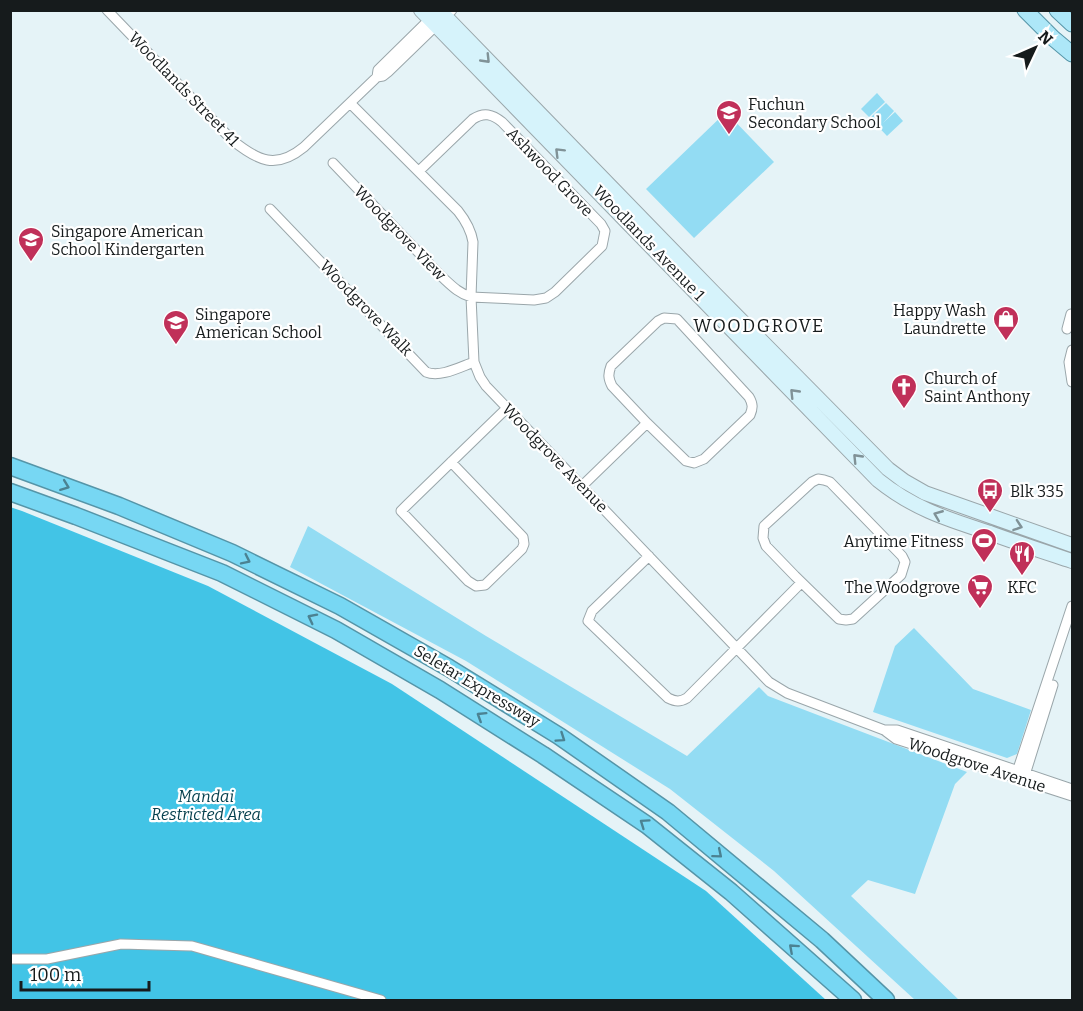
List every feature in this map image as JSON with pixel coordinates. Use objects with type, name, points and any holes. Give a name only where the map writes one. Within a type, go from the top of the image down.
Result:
[{"type":"highway","name":"Seletar Expressway","points":[[14,466],[232,553],[340,606],[449,668],[559,736],[668,812],[822,940],[886,1000]]},
{"type":"highway","name":"Seletar Expressway","points":[[10,492],[222,573],[336,630],[440,690],[543,755],[647,825],[730,892],[853,1000]]},
{"type":"highway","points":[[820,972],[846,1000]]},
{"type":"main road","points":[[1025,10],[1072,54]]},
{"type":"main road","points":[[1057,10],[1072,24]]},
{"type":"main road","name":"Woodlands Avenue 1","points":[[438,15],[888,469],[925,493],[1072,545]]},
{"type":"main road","name":"Woodlands Avenue 1","points":[[438,15],[878,480],[896,494],[921,508],[1072,561]]},
{"type":"street","name":"Woodlands Street 41","points":[[108,10],[232,140],[260,158],[277,161],[291,157],[304,147],[377,77],[378,70],[438,15]]},
{"type":"street","name":"Woodgrove Avenue","points":[[350,103],[463,217],[472,234],[471,297],[474,362],[480,377],[769,682],[787,693],[884,730],[897,730],[1072,796]]},
{"type":"street","name":"Ashwood Grove","points":[[419,171],[473,119],[483,114],[491,115],[499,119],[602,224],[605,231],[602,246],[546,298],[534,300],[471,297]]},
{"type":"street","name":"Woodgrove View","points":[[333,163],[455,290],[471,297]]},
{"type":"street","name":"Woodgrove Walk","points":[[270,209],[426,372],[439,374],[474,362]]},
{"type":"street","points":[[1067,329],[1072,315]]},
{"type":"street","points":[[664,318],[677,319],[750,397],[753,409],[750,415],[704,459],[694,463],[686,460],[647,423],[612,386],[609,372],[611,366],[658,321],[664,318]]},
{"type":"street","points":[[1072,350],[1069,362],[1072,382]]},
{"type":"street","points":[[451,462],[523,537],[522,549],[484,585],[476,586],[468,581],[401,511],[451,462],[507,408]]},
{"type":"street","points":[[582,486],[647,423]]},
{"type":"street","points":[[824,480],[830,482],[902,556],[904,569],[901,575],[857,616],[846,620],[839,619],[801,583],[766,546],[762,533],[764,526],[812,482],[824,480]]},
{"type":"street","points":[[649,556],[592,611],[588,621],[668,698],[675,702],[687,698],[801,583]]},
{"type":"street","points":[[1047,691],[1072,606]]},
{"type":"street","points":[[1021,775],[1043,702],[1072,627]]},
{"type":"street","name":"Woodgrove Avenue","points":[[1021,775],[1072,789]]},
{"type":"street","points":[[10,959],[47,959],[121,944],[192,946],[381,1000]]},
{"type":"shaded area","points":[[877,93],[885,102],[869,117],[861,109]]},
{"type":"shaded area","points":[[886,103],[894,111],[883,123],[895,112],[903,121],[887,136],[870,118]]},
{"type":"shaded area","points":[[726,112],[774,162],[694,238],[646,189]]},
{"type":"shaded area","points":[[308,526],[687,756],[759,687],[768,696],[967,772],[955,784],[915,894],[868,880],[851,896],[959,1000],[915,1000],[774,871],[670,789],[466,661],[290,567]]},
{"type":"shaded area","points":[[914,628],[973,689],[1031,710],[1017,754],[1007,758],[873,712],[895,646]]},
{"type":"green space","name":"Mandai Restricted Area","points":[[10,507],[208,586],[392,684],[706,891],[826,1000],[11,1000]]},
{"type":"place","name":"Fuchun Secondary School","points":[[729,136]]},
{"type":"place","name":"Singapore American School Kindergarten","points":[[31,263]]},
{"type":"place","name":"Happy Wash Laundrette","points":[[1006,342]]},
{"type":"place","name":"Singapore American School","points":[[176,346]]},
{"type":"place","name":"Church of Saint Anthony","points":[[904,410]]},
{"type":"place","name":"Blk 335","points":[[990,514]]},
{"type":"place","name":"Anytime Fitness","points":[[984,564]]},
{"type":"place","name":"KFC","points":[[1022,577]]},
{"type":"place","name":"The Woodgrove","points":[[980,610]]},
{"type":"district","name":"WOODGROVE","points":[[759,326]]}]
